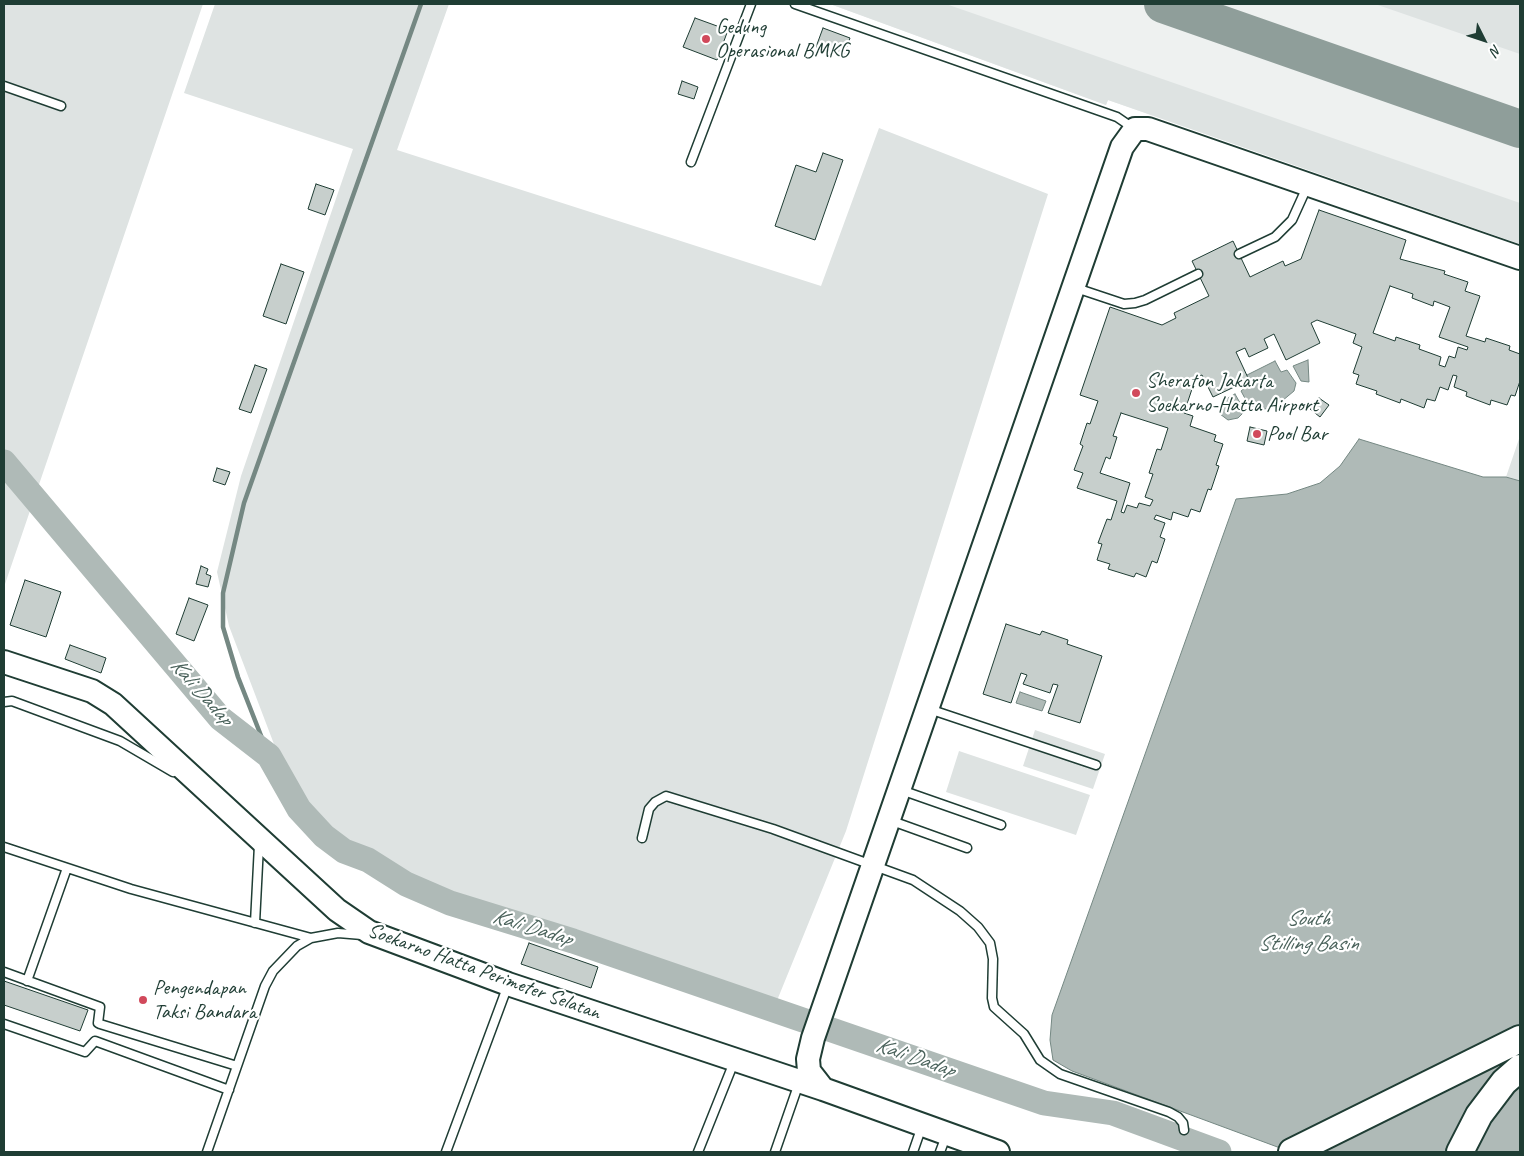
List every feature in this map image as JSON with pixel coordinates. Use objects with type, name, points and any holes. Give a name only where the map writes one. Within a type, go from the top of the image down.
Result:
[{"type":"main road","points":[[1292,1152],[1520,1039]]},
{"type":"main road","points":[[1460,1152],[1479,1115],[1504,1082],[1520,1068]]},
{"type":"street","points":[[998,1152],[944,1143],[923,1124],[823,1089],[809,1070],[808,1059],[813,1038],[1122,147],[1135,129],[1148,129],[1520,258]]},
{"type":"street","name":"Soekarno Hatta Perimeter Selatan","points":[[4,662],[98,694],[113,704],[219,799],[344,916],[383,938],[508,984],[823,1089]]},
{"type":"lane","points":[[691,162],[751,4]]},
{"type":"lane","points":[[795,4],[1117,117],[1135,129]]},
{"type":"lane","points":[[4,86],[61,106]]},
{"type":"lane","points":[[1239,254],[1275,237],[1292,220],[1308,184]]},
{"type":"lane","points":[[1074,288],[1124,304],[1135,303],[1198,274]]},
{"type":"lane","points":[[4,702],[12,701],[120,741],[219,799]]},
{"type":"lane","points":[[928,709],[1096,765]]},
{"type":"lane","points":[[899,789],[1001,825]]},
{"type":"lane","points":[[642,838],[649,809],[655,802],[666,796],[773,829],[872,867],[913,880],[933,892],[978,927],[990,943],[993,959],[992,998],[994,1007],[1024,1034],[1040,1060],[1060,1074],[1169,1112],[1184,1123],[1184,1130]]},
{"type":"lane","points":[[890,820],[968,848]]},
{"type":"lane","points":[[254,923],[260,838]]},
{"type":"lane","points":[[4,847],[131,890],[311,938]]},
{"type":"lane","points":[[27,981],[66,868]]},
{"type":"lane","points":[[207,1152],[265,986],[273,970],[297,946],[311,938],[338,933],[383,938]]},
{"type":"lane","points":[[4,972],[100,1007],[98,1023],[100,1024],[237,1066]]},
{"type":"lane","points":[[446,1152],[508,984]]},
{"type":"lane","points":[[4,1024],[85,1052],[95,1041],[229,1090]]},
{"type":"lane","points":[[698,1152],[735,1060]]},
{"type":"lane","points":[[775,1152],[790,1079]]},
{"type":"lane","points":[[913,1152],[923,1124]]},
{"type":"shaded area","points":[[4,4],[203,4],[4,587]]},
{"type":"shaded area","points":[[215,4],[449,4],[397,150],[821,286],[879,128],[1048,194],[846,831],[776,1003],[411,879],[327,827],[307,800],[277,752],[229,626],[217,572],[241,476],[353,149],[184,93]]},
{"type":"shaded area","points":[[830,4],[1470,4],[1520,20],[1520,244],[1108,100],[1106,105]]},
{"type":"shaded area","points":[[830,4],[946,4],[1520,203],[1520,244],[1108,100],[1106,105]]},
{"type":"shaded area","points":[[1375,4],[1520,4],[1520,54]]},
{"type":"shaded area","points":[[1520,436],[1520,481],[1506,477]]},
{"type":"shaded area","points":[[1035,730],[1105,754],[1093,789],[1023,766]]},
{"type":"shaded area","points":[[959,751],[1090,795],[1076,835],[946,792]]},
{"type":"water","points":[[1308,360],[1309,382],[1301,381],[1293,366]]},
{"type":"water","points":[[1275,361],[1281,372],[1287,370],[1296,383],[1294,391],[1276,406],[1265,409],[1252,407],[1248,404],[1241,391],[1247,386],[1243,377]]},
{"type":"water","points":[[1235,394],[1243,408],[1242,414],[1238,418],[1228,420],[1220,414],[1221,402]]},
{"type":"water","name":"South Stilling Basin","points":[[1359,439],[1483,477],[1506,477],[1520,481],[1520,1152],[1291,1152],[1072,1071],[1053,1060],[1050,1040],[1052,1015],[1236,499],[1287,494],[1320,483],[1340,466]]},
{"type":"water","points":[[1020,692],[1046,701],[1042,711],[1016,703]]},
{"type":"building","name":"Gedung Operasional BMKG","points":[[695,18],[728,30],[717,60],[683,47]]},
{"type":"building","points":[[823,28],[850,38],[843,57],[816,47]]},
{"type":"building","points":[[682,81],[698,87],[694,99],[678,94]]},
{"type":"building","points":[[823,153],[843,160],[815,240],[775,226],[796,165],[816,172]]},
{"type":"building","points":[[316,184],[334,190],[325,215],[308,209]]},
{"type":"building","name":"Sheraton Jakarta Soekarno-Hatta Airport","points":[[1319,210],[1406,240],[1400,259],[1445,271],[1444,274],[1468,282],[1465,291],[1480,296],[1466,336],[1485,342],[1486,338],[1510,346],[1509,350],[1520,354],[1520,381],[1515,396],[1511,395],[1507,405],[1491,400],[1490,405],[1466,396],[1467,392],[1454,387],[1457,376],[1453,375],[1448,390],[1440,387],[1435,401],[1427,399],[1424,408],[1401,399],[1400,403],[1376,394],[1377,391],[1356,384],[1359,375],[1353,373],[1362,347],[1353,343],[1356,334],[1317,320],[1311,323],[1320,343],[1286,360],[1274,334],[1264,339],[1268,348],[1249,357],[1245,348],[1236,352],[1249,380],[1213,397],[1202,375],[1196,377],[1184,413],[1193,416],[1190,426],[1216,435],[1214,441],[1223,444],[1216,465],[1219,466],[1211,490],[1208,489],[1200,512],[1191,509],[1188,517],[1173,512],[1171,520],[1156,515],[1154,519],[1165,523],[1160,537],[1165,539],[1157,563],[1152,561],[1146,577],[1136,573],[1134,577],[1108,569],[1110,564],[1097,560],[1102,544],[1098,543],[1107,519],[1111,520],[1117,501],[1077,488],[1083,473],[1074,470],[1083,446],[1080,444],[1087,423],[1090,424],[1098,401],[1080,395],[1110,307],[1162,325],[1176,318],[1174,313],[1209,296],[1192,261],[1233,241],[1250,277],[1283,261],[1285,266],[1301,259]],"holes":[[[1390,286],[1413,294],[1412,298],[1433,306],[1434,301],[1450,307],[1439,337],[1468,347],[1467,350],[1458,347],[1455,358],[1449,356],[1445,367],[1439,365],[1441,357],[1419,349],[1420,345],[1396,337],[1395,341],[1373,333]],[[1121,413],[1168,428],[1161,450],[1157,449],[1149,473],[1153,474],[1145,497],[1153,500],[1150,506],[1139,503],[1137,508],[1127,505],[1124,513],[1121,512],[1130,483],[1100,473],[1106,457],[1110,459],[1117,437],[1113,436]]]},
{"type":"building","points":[[281,264],[304,272],[286,324],[263,316]]},
{"type":"building","points":[[255,365],[267,369],[251,413],[239,409]]},
{"type":"building","points":[[1319,398],[1329,405],[1320,417],[1310,409]]},
{"type":"building","points":[[1250,427],[1267,431],[1264,445],[1247,441]]},
{"type":"building","points":[[217,468],[230,472],[225,485],[213,481]]},
{"type":"building","points":[[201,566],[208,569],[206,574],[211,576],[208,587],[196,584]]},
{"type":"building","points":[[25,580],[61,592],[46,637],[10,625]]},
{"type":"building","points":[[189,598],[208,605],[194,641],[176,634]]},
{"type":"building","points":[[1006,624],[1040,635],[1042,631],[1068,640],[1067,644],[1102,656],[1080,723],[1048,713],[1058,685],[1053,684],[1050,693],[1023,684],[1027,675],[1021,673],[1011,703],[983,694]]},
{"type":"building","points":[[70,645],[106,658],[101,673],[65,659]]},
{"type":"building","points":[[529,943],[598,967],[591,988],[521,964]]},
{"type":"building","points":[[4,981],[88,1010],[80,1031],[4,1005]]},
{"type":"waterway","points":[[269,756],[238,677],[223,627],[223,593],[244,503],[421,4]]},
{"type":"waterway","name":"Kali Dadap","points":[[4,462],[220,718],[269,756],[299,809],[324,836],[344,851],[368,860],[406,884],[450,903],[573,941],[1044,1103],[1113,1113],[1219,1152]]},
{"type":"taxiway","points":[[1163,4],[1520,129]]},
{"type":"place","name":"Gedung Operasional BMKG","points":[[706,39]]},
{"type":"place","name":"Sheraton Jakarta Soekarno-Hatta Airport","points":[[1136,393]]},
{"type":"place","name":"Pool Bar","points":[[1257,434]]},
{"type":"place","name":"Pengendapan Taksi Bandara","points":[[143,1000]]}]
